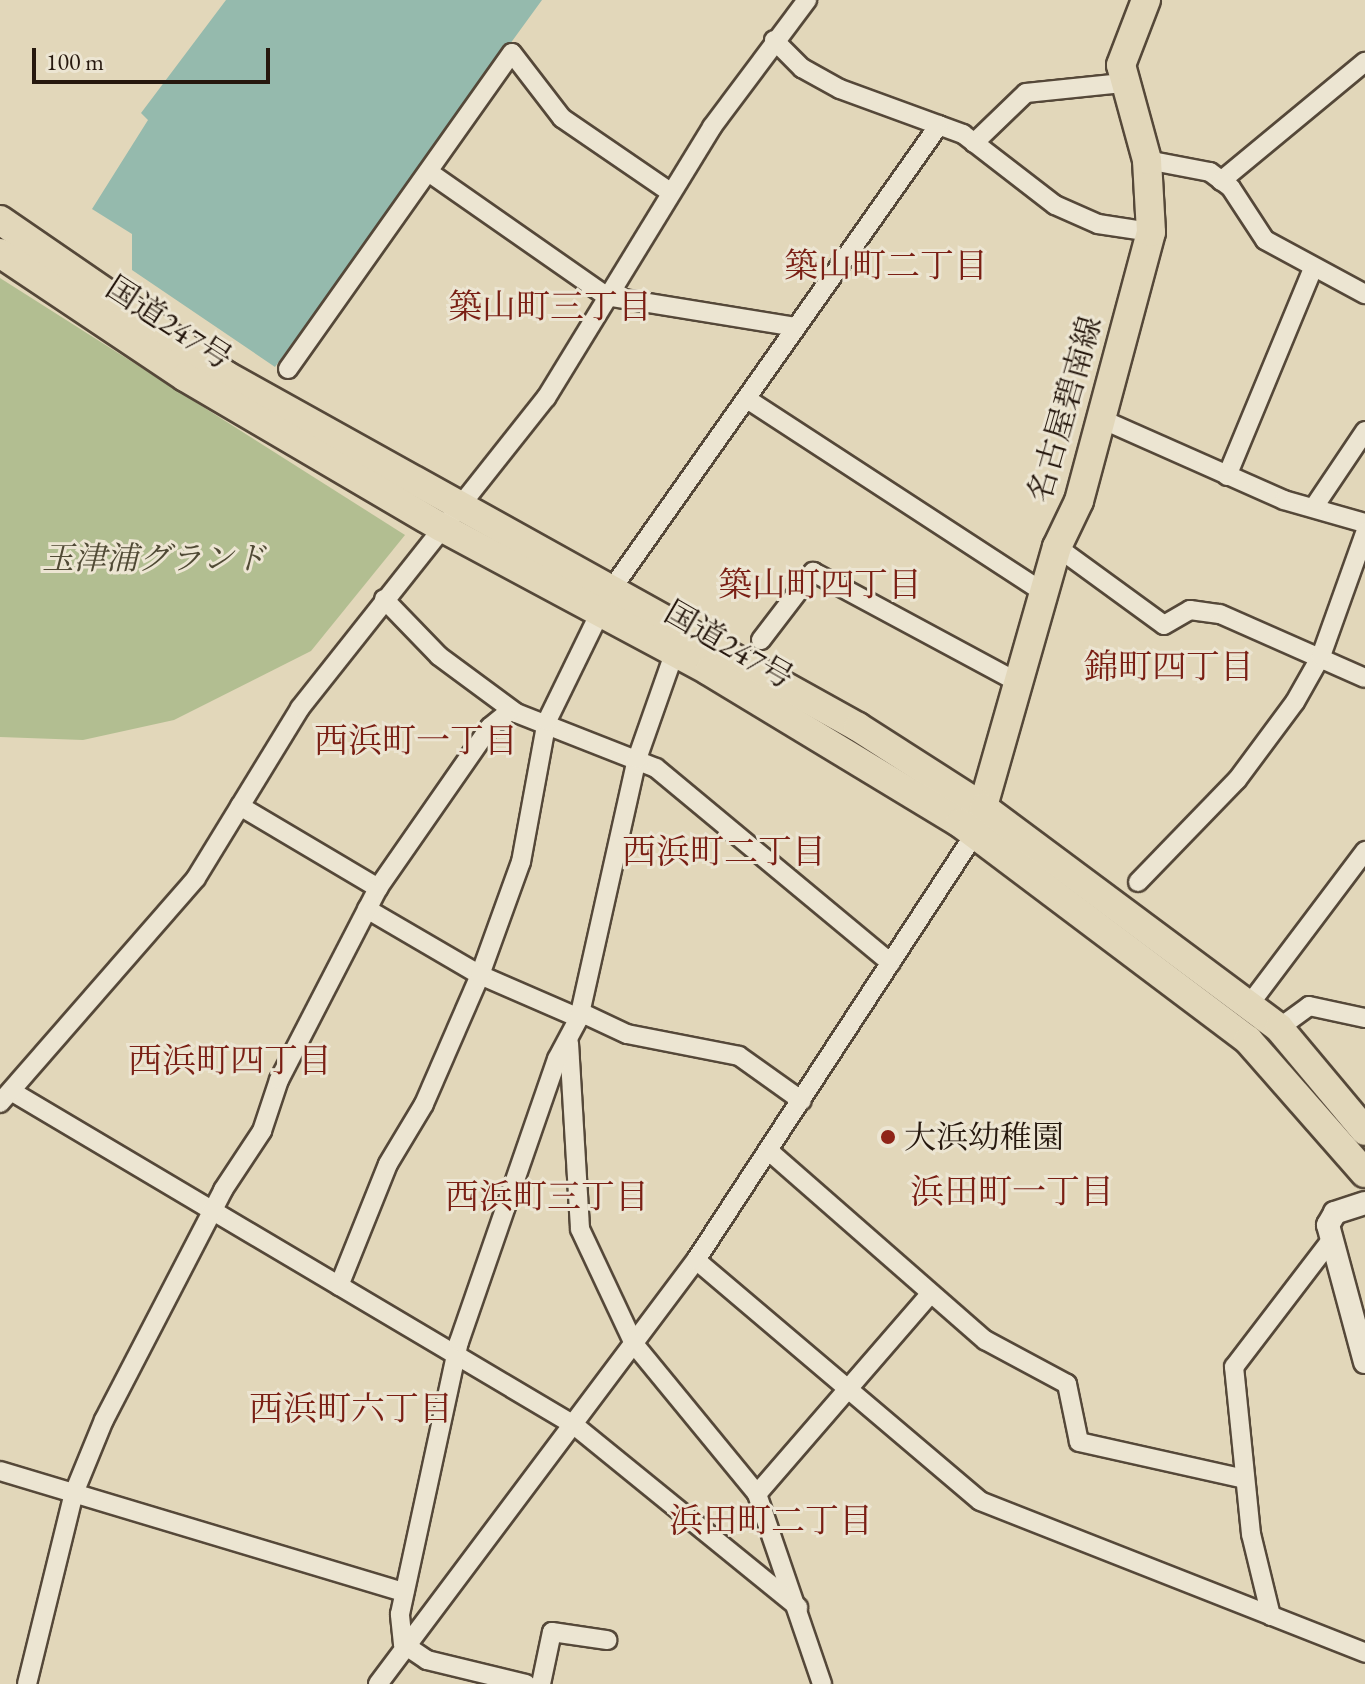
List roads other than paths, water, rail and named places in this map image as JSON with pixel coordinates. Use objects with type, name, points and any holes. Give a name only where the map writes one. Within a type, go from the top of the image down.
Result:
[{"type":"main road","name":"名古屋碧南線","points":[[974,835],[1021,684],[1057,547],[1079,501],[1151,232],[1147,160],[1122,83],[1121,65],[1146,0]]},
{"type":"main road","name":"国道247号","points":[[0,220],[227,376],[449,517]]},
{"type":"main road","name":"国道247号","points":[[0,253],[185,377],[606,600],[858,727],[984,808],[1279,1028],[1365,1131]]},
{"type":"main road","name":"国道247号","points":[[606,600],[675,651],[974,835],[1248,1040],[1365,1173]]},
{"type":"street","points":[[798,1607],[574,1425],[212,1211],[5,1097],[163,920],[240,806],[300,708],[546,398],[670,192],[774,40],[807,0]]},
{"type":"street","points":[[774,40],[802,68],[840,89],[939,125],[974,143],[1055,205],[1098,224],[1151,232]]},
{"type":"street","points":[[288,369],[430,173],[512,53],[562,118],[670,192]]},
{"type":"street","points":[[1221,181],[1365,62]]},
{"type":"street","points":[[974,143],[1026,93],[1122,83]]},
{"type":"street","points":[[339,1286],[388,1164],[424,1104],[480,975],[521,862],[547,721],[606,600],[939,125]]},
{"type":"street","points":[[1147,160],[1189,165],[1221,181],[1265,240],[1312,271],[1365,294]]},
{"type":"street","points":[[430,173],[606,296],[795,327]]},
{"type":"street","points":[[1227,476],[1312,271]]},
{"type":"street","points":[[747,399],[1046,594]]},
{"type":"street","points":[[1099,418],[1284,500],[1316,504],[1365,523]]},
{"type":"street","points":[[1316,504],[1365,431]]},
{"type":"street","points":[[1138,882],[1237,780],[1321,656],[1365,533]]},
{"type":"street","points":[[1057,547],[1164,625],[1190,610],[1220,614],[1365,678]]},
{"type":"street","points":[[761,640],[813,572],[1021,684]]},
{"type":"street","points":[[384,599],[439,656],[511,710],[547,721],[637,759],[891,963]]},
{"type":"street","points":[[403,1644],[404,1592],[456,1357],[509,1192],[579,1015],[637,759],[675,651]]},
{"type":"street","points":[[27,1684],[74,1493],[212,1211],[262,1131],[279,1080],[378,888],[490,727],[511,710]]},
{"type":"street","points":[[240,806],[378,888]]},
{"type":"street","points":[[378,1684],[403,1644],[574,1425],[696,1260],[770,1152],[974,835]]},
{"type":"street","points":[[1249,1005],[1365,851]]},
{"type":"street","points":[[367,909],[480,975],[627,1034],[739,1056],[802,1101]]},
{"type":"street","points":[[1279,1028],[1309,1006],[1365,1018]]},
{"type":"street","points":[[569,1043],[580,1229],[634,1344],[757,1494],[822,1684]]},
{"type":"street","points":[[770,1152],[930,1294],[1015,1361],[1067,1384],[1079,1442],[1244,1479]]},
{"type":"street","points":[[1365,1203],[1330,1217],[1331,1240],[1365,1362]]},
{"type":"street","points":[[1271,1616],[1244,1479],[1234,1367],[1331,1240]]},
{"type":"street","points":[[696,1260],[980,1501],[1365,1653]]},
{"type":"street","points":[[757,1494],[930,1294]]},
{"type":"street","points":[[0,1471],[404,1592]]},
{"type":"street","points":[[541,1684],[552,1632],[607,1640]]},
{"type":"street","points":[[403,1644],[427,1660],[526,1684]]},
{"type":"water","points":[[226,0],[542,0],[275,367],[132,270],[132,234],[92,209],[148,120],[141,113]]},
{"type":"place","name":"大浜幼稚園","points":[[888,1137]]},
{"type":"district","name":"築山町二丁目","points":[[886,266]]},
{"type":"district","name":"築山町三丁目","points":[[550,307]]},
{"type":"district","name":"築山町四丁目","points":[[820,585]]},
{"type":"district","name":"錦町四丁目","points":[[1169,667]]},
{"type":"district","name":"西浜町一丁目","points":[[416,741]]},
{"type":"district","name":"西浜町二丁目","points":[[724,852]]},
{"type":"district","name":"西浜町四丁目","points":[[230,1061]]},
{"type":"district","name":"浜田町一丁目","points":[[1012,1192]]},
{"type":"district","name":"西浜町三丁目","points":[[547,1197]]},
{"type":"district","name":"西浜町六丁目","points":[[351,1409]]},
{"type":"district","name":"浜田町二丁目","points":[[771,1521]]},
{"type":"park label","name":"玉津浦グランド","points":[[154,558]]}]
